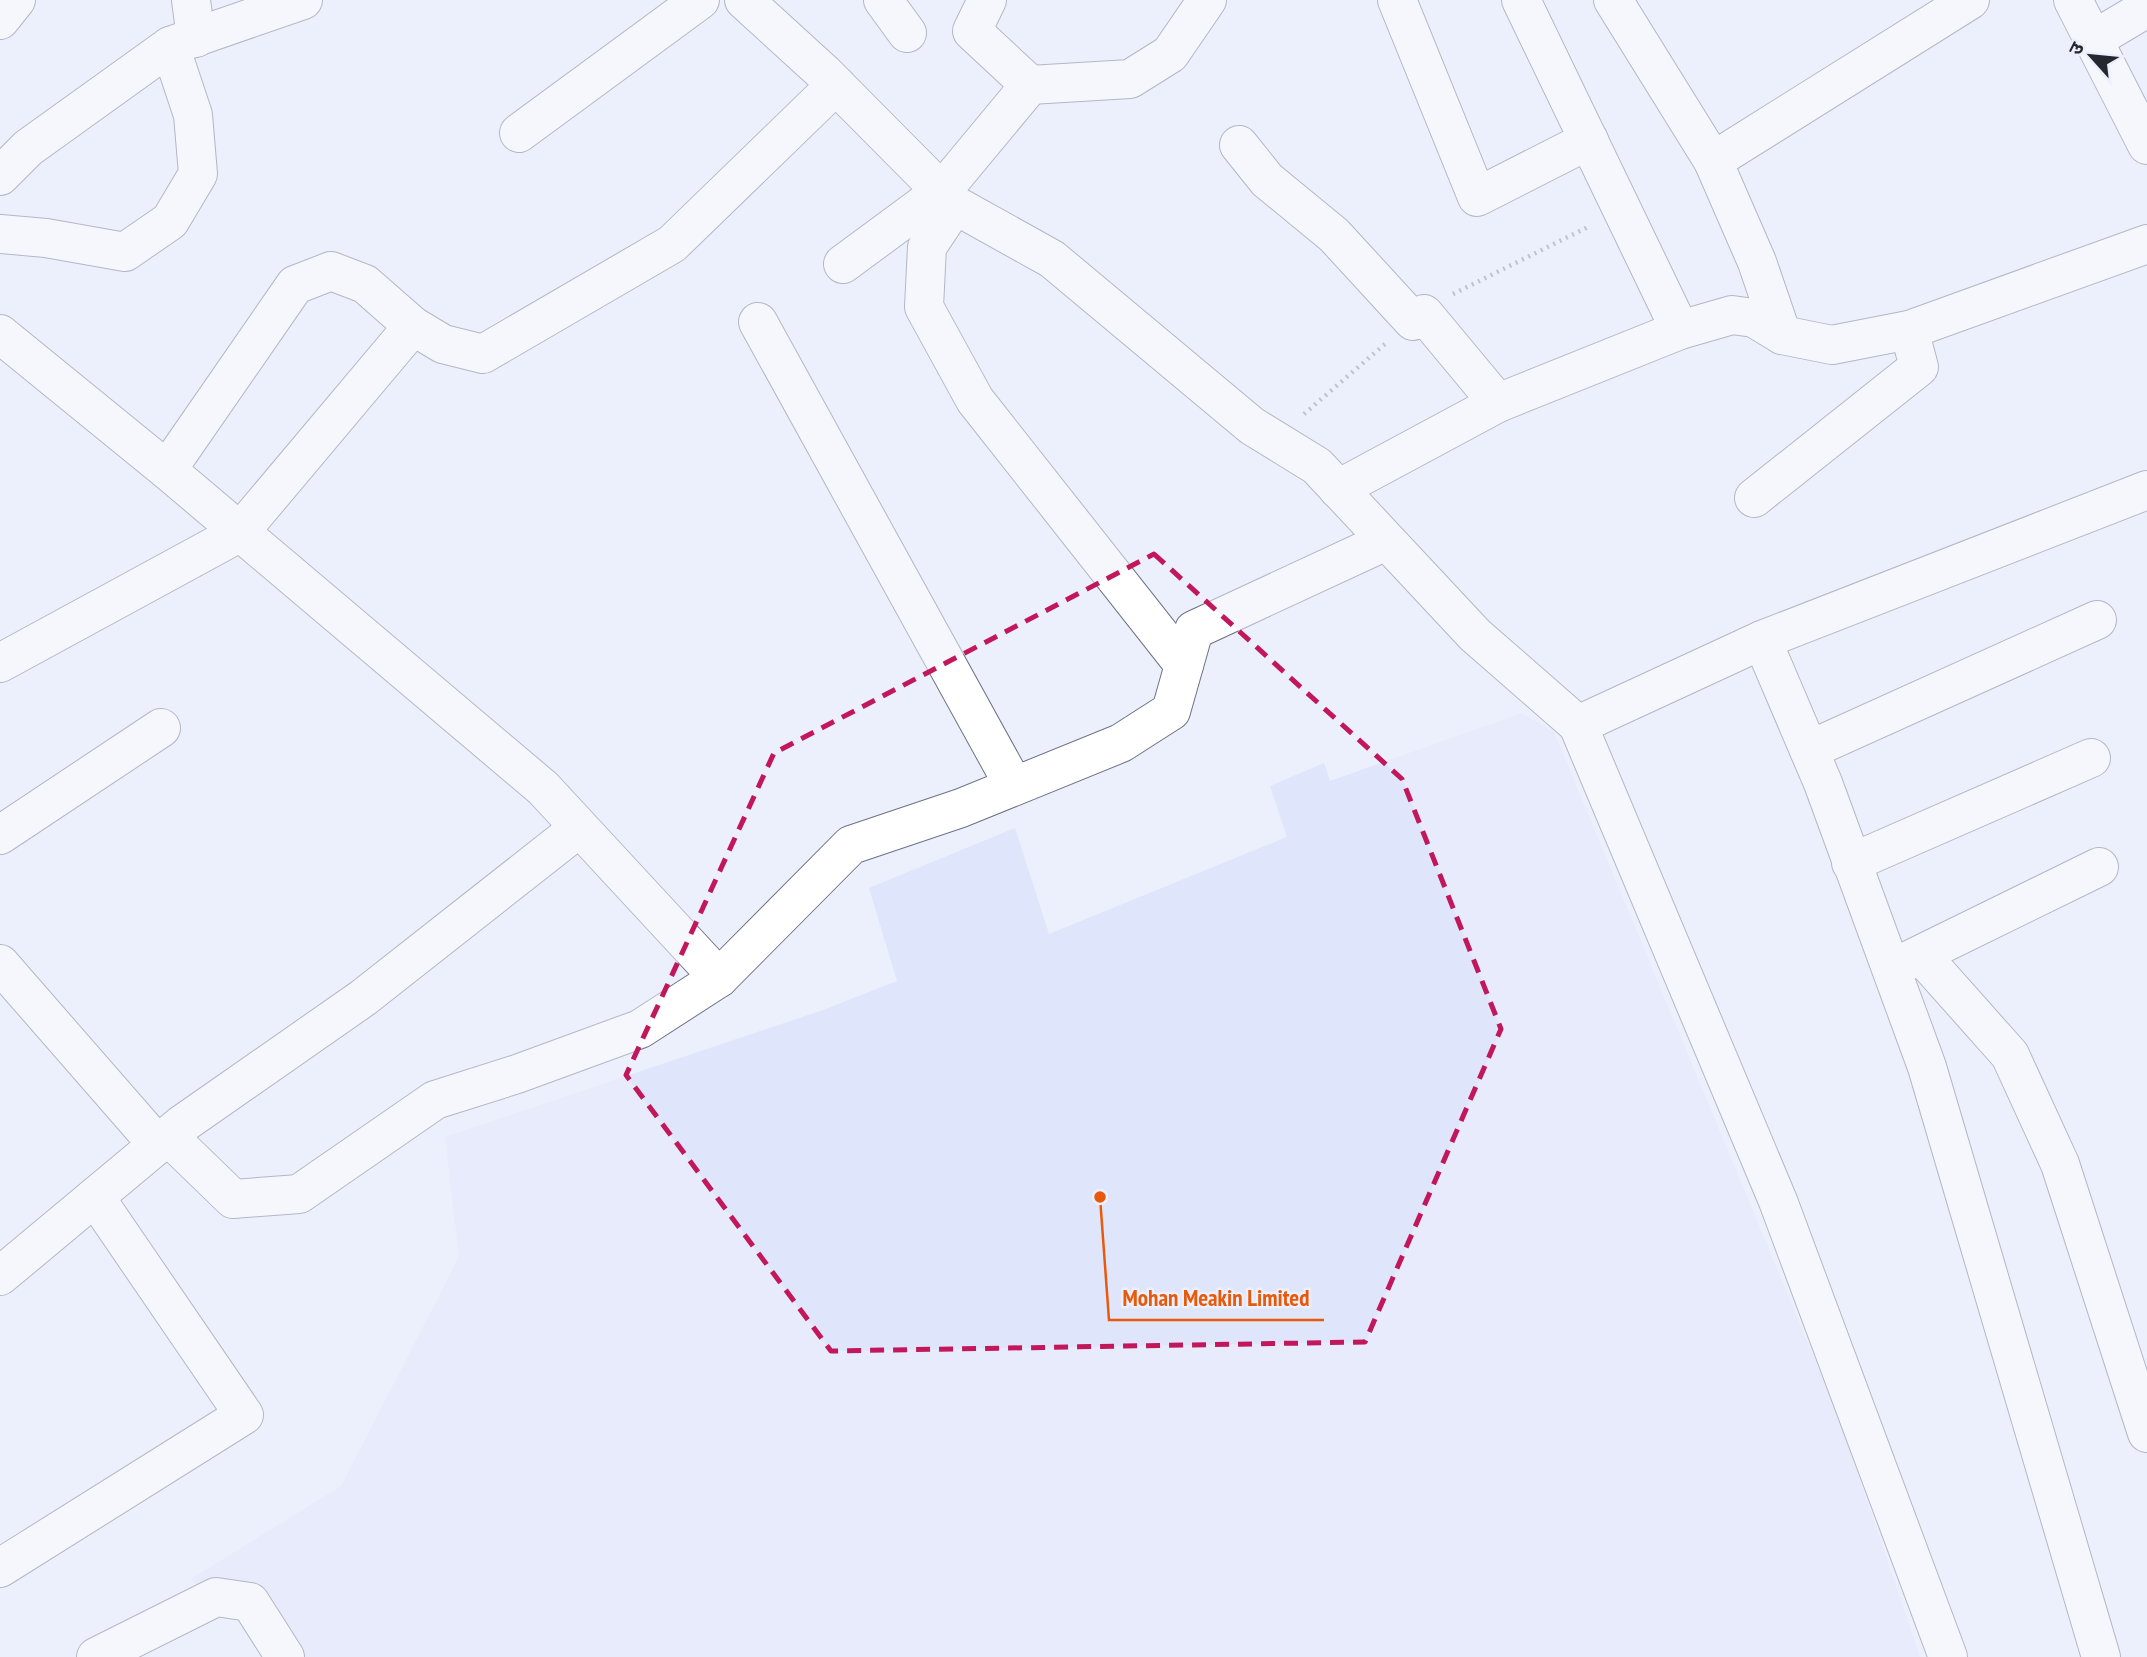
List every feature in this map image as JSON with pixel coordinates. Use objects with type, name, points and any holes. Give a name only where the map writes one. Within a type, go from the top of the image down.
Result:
[{"type":"street","points":[[0,20],[16,0]]},
{"type":"street","points":[[0,234],[46,238],[125,252],[170,220],[198,174],[183,42],[191,0]]},
{"type":"street","points":[[0,176],[28,148],[183,42],[303,0]]},
{"type":"street","points":[[519,133],[701,0]]},
{"type":"street","points":[[744,0],[835,85],[948,198],[1052,259],[1252,426],[1317,466],[1475,635],[1578,724],[1778,1201],[1948,1657]]},
{"type":"street","points":[[883,0],[907,33]]},
{"type":"street","points":[[987,0],[972,31],[1030,85],[1130,79],[1170,54],[1207,0]]},
{"type":"street","points":[[1397,0],[1477,197],[1588,140]]},
{"type":"street","points":[[1521,0],[1679,330]]},
{"type":"street","points":[[1613,0],[1713,161],[1757,262],[1782,335]]},
{"type":"street","points":[[1713,161],[1970,0]]},
{"type":"street","points":[[2073,0],[2147,145]]},
{"type":"street","points":[[2093,40],[2147,8]]},
{"type":"street","points":[[167,470],[295,285],[331,271],[365,284],[412,326],[443,344],[483,354],[672,244],[835,85]]},
{"type":"street","points":[[1030,85],[948,198],[927,247],[924,307],[975,400],[1184,665]]},
{"type":"street","points":[[1239,145],[1267,180],[1334,235],[1418,317],[1498,403]]},
{"type":"street","points":[[843,264],[948,198]]},
{"type":"street","points":[[1338,489],[1498,403],[1679,330],[1732,315],[1754,318],[1782,335],[1832,345],[1909,330],[2147,244]]},
{"type":"street","points":[[758,322],[1014,786]]},
{"type":"street","points":[[0,663],[239,533],[412,326]]},
{"type":"street","points":[[1754,498],[1919,367],[1909,330]]},
{"type":"street","points":[[0,334],[167,470],[543,788],[719,978]]},
{"type":"street","points":[[1578,724],[1762,640],[2147,490]]},
{"type":"street","points":[[0,964],[162,1140],[233,1199],[299,1194],[435,1100],[517,1074],[640,1029],[719,978],[851,845],[1014,786],[1121,743],[1171,711],[1194,630],[1387,541]]},
{"type":"street","points":[[1809,750],[2098,620]]},
{"type":"street","points":[[1762,640],[1809,750],[1852,863],[1906,962],[1927,1067],[2101,1657]]},
{"type":"street","points":[[0,835],[161,728]]},
{"type":"street","points":[[1852,863],[2091,758]]},
{"type":"street","points":[[0,1276],[162,1140],[363,998],[579,828]]},
{"type":"street","points":[[1906,962],[2099,866]]},
{"type":"street","points":[[1906,962],[2010,1055],[2060,1164],[2147,1433]]},
{"type":"street","points":[[0,1568],[244,1415],[94,1197]]},
{"type":"street","points":[[96,1657],[216,1597],[250,1602],[285,1657]]},
{"type":"highlighted area","points":[[1154,554],[1402,779],[1501,1029],[1365,1342],[831,1351],[626,1075],[774,753]]},
{"type":"shaded area","points":[[1522,713],[1554,732],[1839,1418],[1920,1657],[294,1657],[191,1579],[341,1486],[459,1257],[445,1137],[823,1010],[897,981],[869,888],[1015,828],[1049,934],[1287,837],[1270,786],[1324,763],[1330,781]]},
{"type":"place","name":"Mohan Meakin Limited","points":[[1100,1197]]}]
